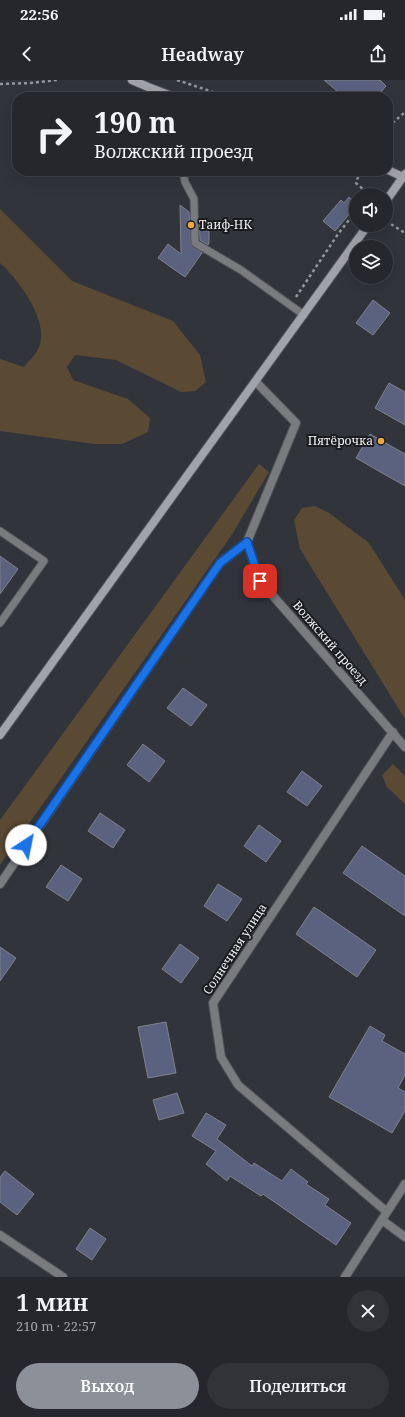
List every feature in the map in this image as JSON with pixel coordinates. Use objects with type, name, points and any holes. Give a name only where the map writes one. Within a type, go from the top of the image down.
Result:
[{"type":"street","points":[[132,80],[160,92]]},
{"type":"street","points":[[393,172],[404,176],[393,191]]},
{"type":"street","points":[[0,735],[363,232]]},
{"type":"street","points":[[0,884],[220,563],[247,542],[296,423],[256,382]]},
{"type":"street","name":"Волжский проезд","points":[[247,542],[260,581],[405,747]]},
{"type":"street","name":"Солнечная улица","points":[[387,1212],[238,1085],[221,1057],[213,1002],[393,732]]},
{"type":"street","points":[[345,1277],[405,1184]]},
{"type":"street","points":[[382,1220],[405,1237]]},
{"type":"street","points":[[0,1235],[63,1277]]},
{"type":"lane","points":[[184,176],[185,182],[194,199],[195,243],[241,270],[304,315]]},
{"type":"lane","points":[[0,531],[44,561],[0,624]]},
{"type":"path","points":[[0,84],[57,80]]},
{"type":"path","points":[[177,80],[213,92]]},
{"type":"path","points":[[393,123],[405,112]]},
{"type":"path","points":[[358,176],[356,183],[362,188]]},
{"type":"path","points":[[290,304],[349,220]]},
{"type":"path","points":[[393,225],[405,233]]},
{"type":"shaded area","points":[[0,209],[72,281],[173,321],[200,355],[206,382],[195,391],[181,392],[116,360],[75,355],[67,367],[73,380],[128,399],[150,418],[148,432],[122,444],[94,444],[0,431],[0,359],[24,367],[38,350],[41,337],[40,325],[30,301],[15,279],[0,263]]},
{"type":"shaded area","points":[[259,464],[269,472],[231,536],[0,865],[0,820]]},
{"type":"shaded area","points":[[315,506],[329,513],[369,543],[405,600],[405,719],[300,549],[294,520],[302,508]]},
{"type":"shaded area","points":[[393,764],[405,776],[405,804],[387,787],[382,775]]},
{"type":"building","points":[[324,80],[380,80],[386,86],[381,92],[338,92]]},
{"type":"building","points":[[349,197],[349,214],[335,231],[323,221],[341,200],[344,203]]},
{"type":"building","points":[[180,205],[189,212],[191,245],[202,253],[185,277],[158,258],[168,244],[181,254]]},
{"type":"building","points":[[199,220],[209,227],[208,245],[200,240]]},
{"type":"building","points":[[373,300],[390,313],[373,335],[356,323]]},
{"type":"building","points":[[389,383],[405,392],[405,425],[375,408]]},
{"type":"building","points":[[370,434],[405,454],[405,486],[356,458]]},
{"type":"building","points":[[0,556],[18,569],[0,594]]},
{"type":"building","points":[[183,688],[207,705],[191,726],[167,708]]},
{"type":"building","points":[[143,744],[165,761],[149,782],[127,765]]},
{"type":"building","points":[[302,771],[322,786],[307,806],[287,792]]},
{"type":"building","points":[[100,813],[125,830],[113,848],[88,831]]},
{"type":"building","points":[[259,825],[281,841],[266,862],[244,846]]},
{"type":"building","points":[[362,846],[405,876],[405,916],[343,873]]},
{"type":"building","points":[[61,865],[82,879],[68,901],[46,887]]},
{"type":"building","points":[[218,884],[242,899],[227,921],[204,906]]},
{"type":"building","points":[[314,907],[376,950],[357,977],[296,934]]},
{"type":"building","points":[[180,944],[199,958],[181,983],[162,969]]},
{"type":"building","points":[[0,947],[16,958],[0,981]]},
{"type":"building","points":[[166,1022],[176,1073],[148,1078],[138,1027]]},
{"type":"building","points":[[370,1026],[385,1035],[382,1041],[405,1054],[405,1075],[398,1088],[405,1092],[405,1111],[392,1133],[329,1097]]},
{"type":"building","points":[[177,1093],[184,1113],[159,1120],[153,1100]]},
{"type":"building","points":[[206,1113],[226,1125],[217,1139],[252,1166],[254,1163],[282,1181],[291,1169],[308,1182],[306,1184],[329,1199],[325,1205],[351,1223],[336,1245],[263,1194],[261,1196],[230,1176],[227,1181],[206,1164],[216,1151],[192,1136]]},
{"type":"building","points":[[5,1171],[34,1194],[17,1215],[0,1202],[0,1177]]},
{"type":"building","points":[[90,1228],[106,1239],[92,1260],[76,1249]]},
{"type":"place","name":"Таиф-НК","points":[[191,225]]},
{"type":"place","name":"Пятёрочка","points":[[381,441]]},
{"type":"route","points":[[26,845],[220,563],[247,542],[260,581]]}]
